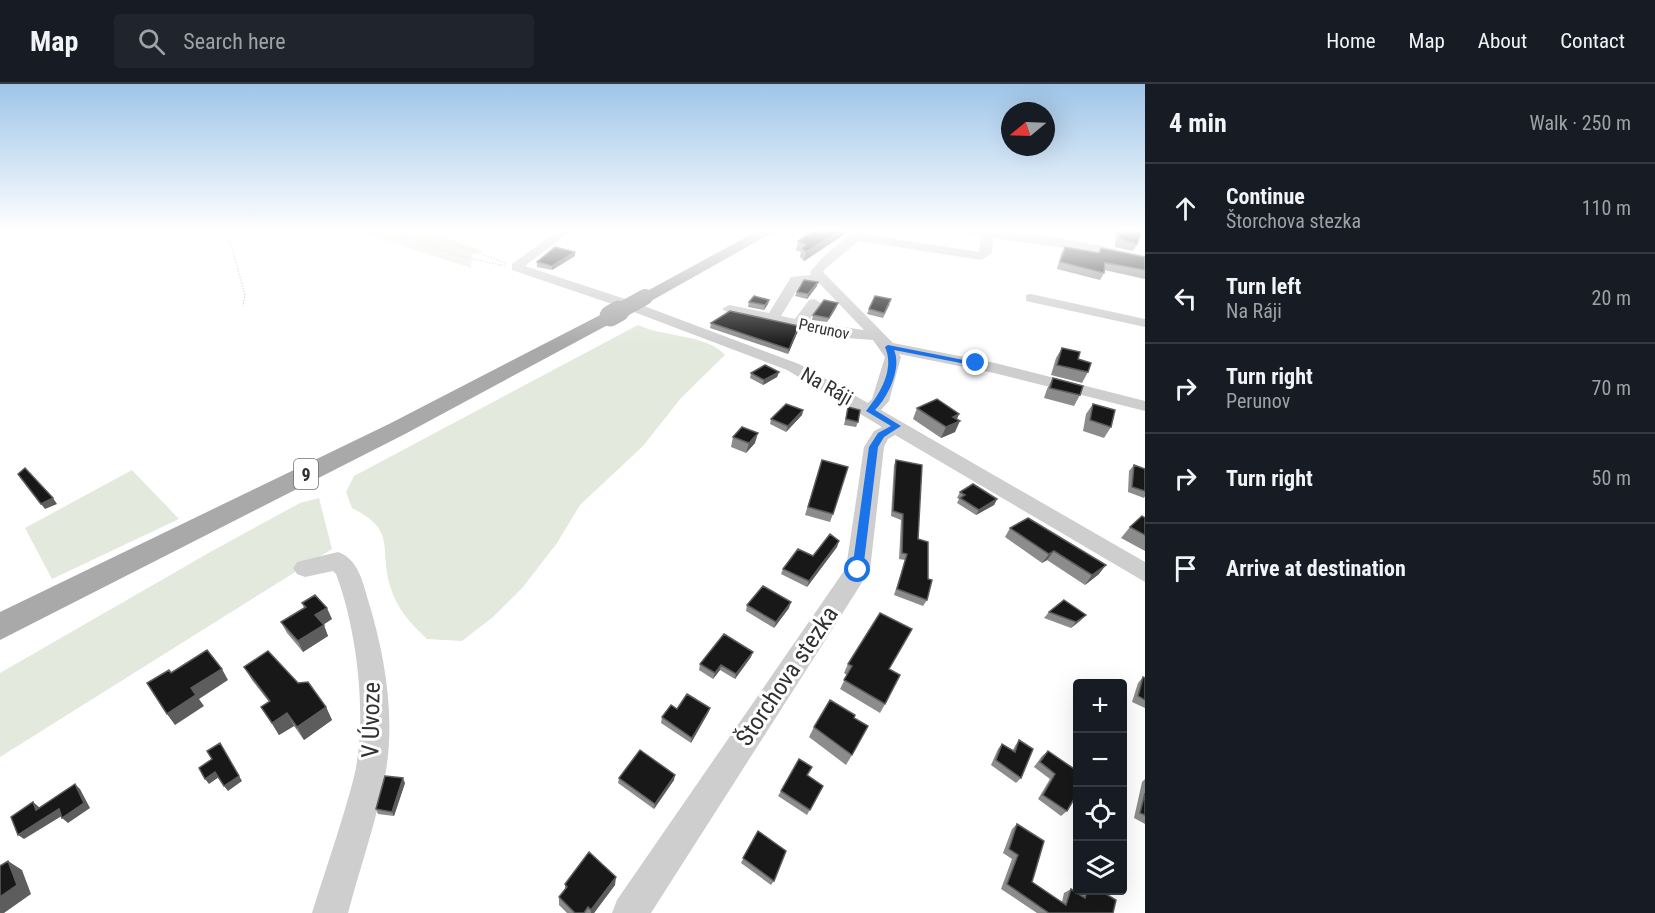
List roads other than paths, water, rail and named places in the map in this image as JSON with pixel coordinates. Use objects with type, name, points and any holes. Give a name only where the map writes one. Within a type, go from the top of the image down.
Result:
[{"type":"main road","name":"9","points":[[0,627],[397,429],[698,269]]},
{"type":"street","name":"Na Ráji","points":[[521,269],[784,363],[897,426],[1145,573]]},
{"type":"street","points":[[818,269],[816,272],[822,280]]},
{"type":"street","name":"Perunov","points":[[773,318],[796,280],[807,278],[822,280],[882,342]]},
{"type":"street","points":[[1031,298],[1145,323]]},
{"type":"street","points":[[799,324],[814,303]]},
{"type":"street","name":"Perunov","points":[[729,309],[882,342]]},
{"type":"street","points":[[870,411],[880,400],[893,366],[893,357],[882,342]]},
{"type":"street","points":[[882,342],[1145,406]]},
{"type":"street","name":"Štorchova stezka","points":[[630,913],[858,570],[874,447],[881,435],[897,426]]},
{"type":"street","name":"V Úvoze","points":[[306,568],[332,560],[338,561],[346,570],[365,631],[375,709],[370,775],[330,913]]}]
